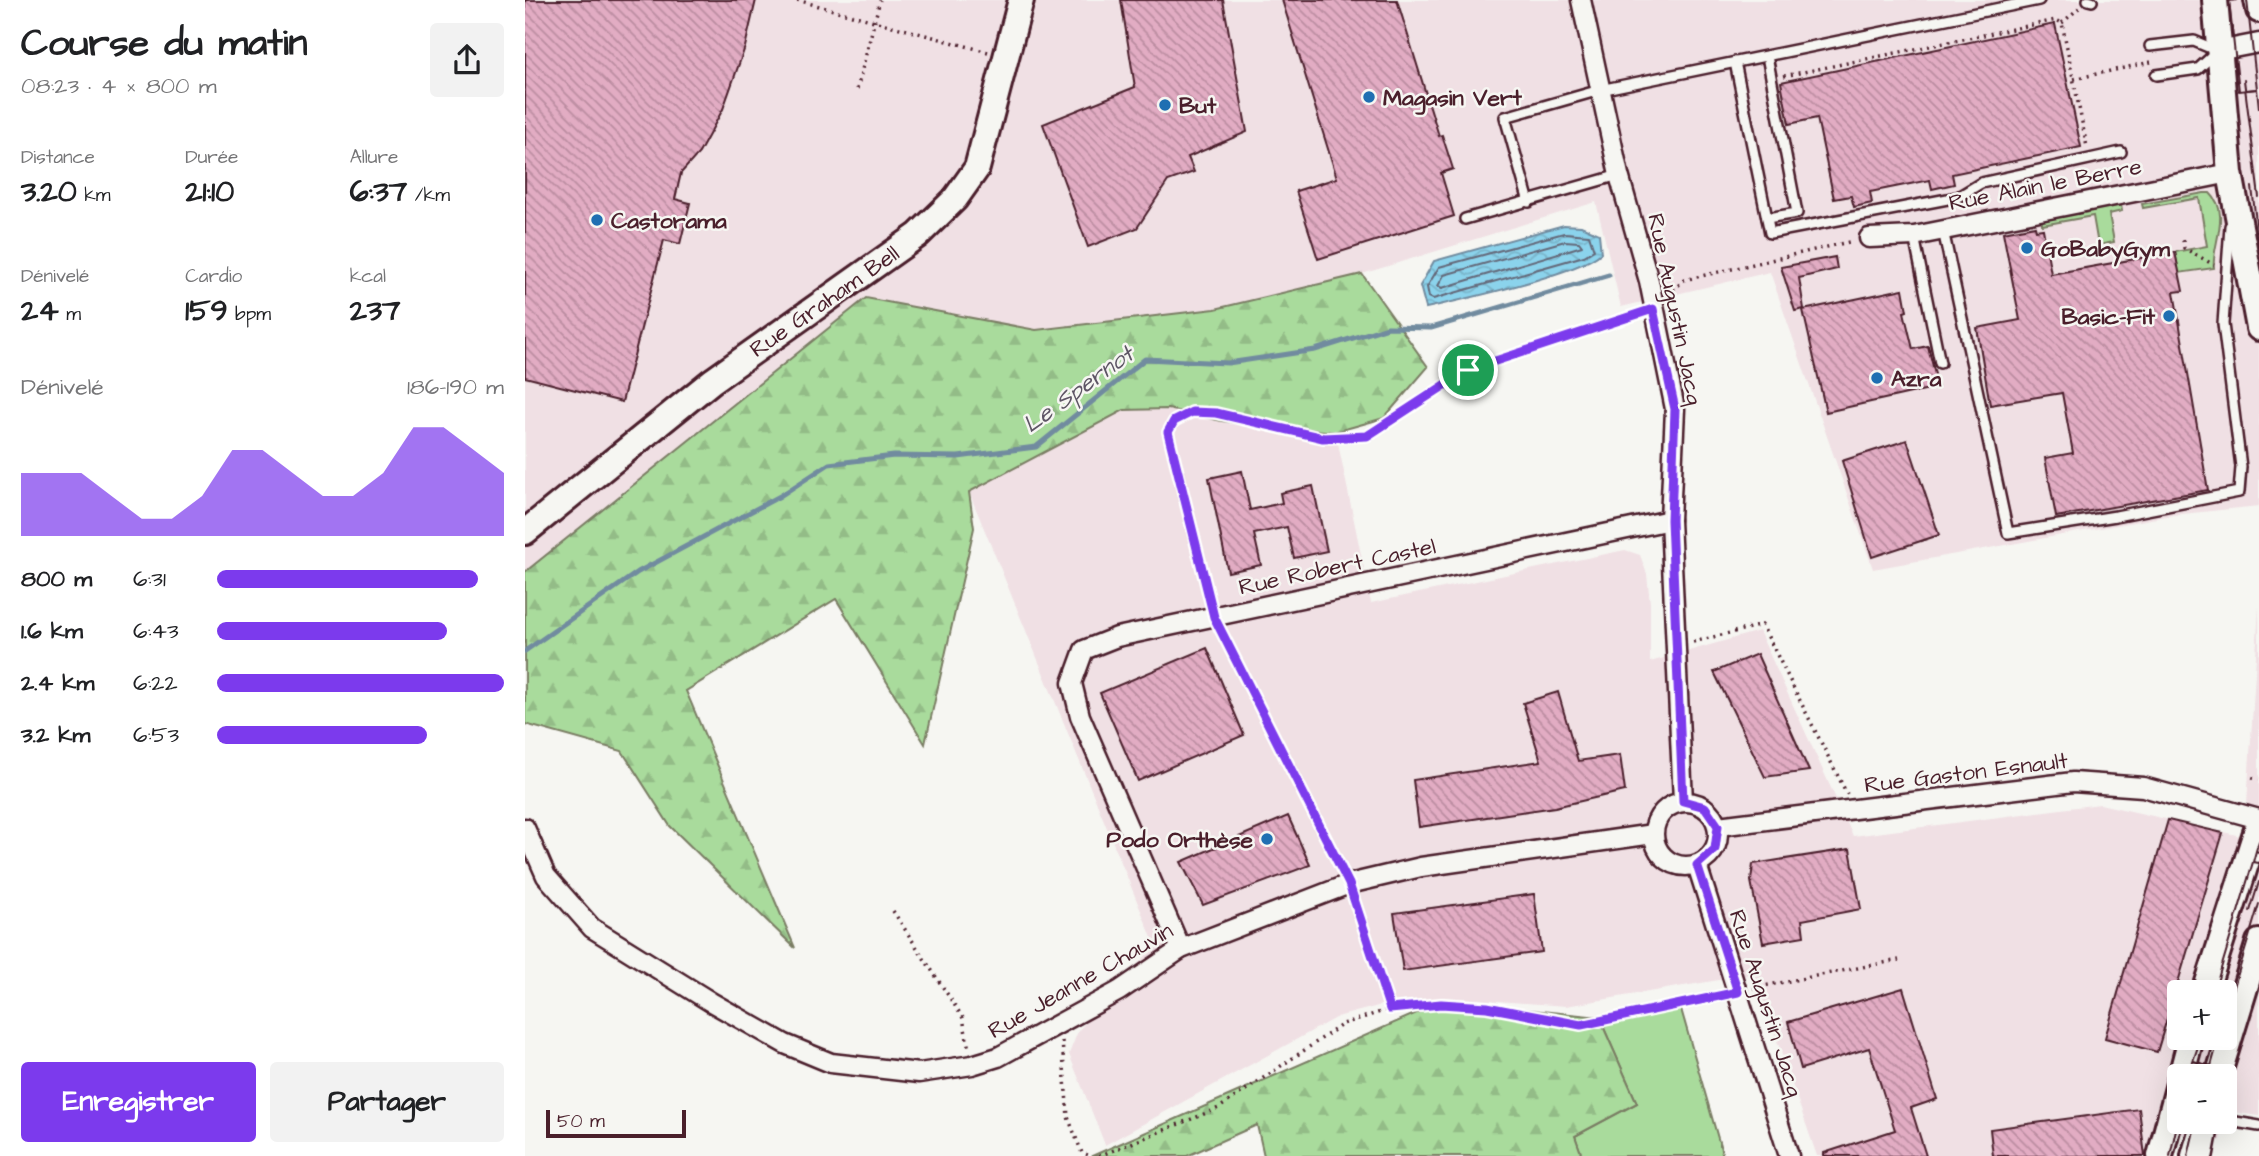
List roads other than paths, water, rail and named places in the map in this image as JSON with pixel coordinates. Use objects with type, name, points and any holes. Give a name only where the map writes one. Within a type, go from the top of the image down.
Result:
[{"type":"main road","name":"Rue Graham Bell","points":[[525,532],[712,381],[936,219],[969,183],[977,168],[1021,0]]},
{"type":"main road","points":[[2215,0],[2231,181],[2259,328]]},
{"type":"main road","points":[[2257,0],[2259,10]]},
{"type":"main road","points":[[2209,980],[2259,821]]},
{"type":"main road","points":[[2222,1064],[2259,942]]},
{"type":"main road","points":[[2159,1156],[2188,1050]]},
{"type":"main road","points":[[2194,1156],[2200,1134]]},
{"type":"street","name":"Rue Augustin Jacq","points":[[1581,0],[1619,176],[1649,281],[1675,409],[1671,520],[1683,801]]},
{"type":"street","points":[[2218,51],[2259,43]]},
{"type":"street","name":"Rue Alain le Berre","points":[[1869,238],[1914,236],[2231,181]]},
{"type":"street","name":"Rue Robert Castel","points":[[1181,949],[1080,716],[1072,683],[1084,650],[1117,637],[1671,520]]},
{"type":"street","name":"Rue Gaston Esnault","points":[[1718,826],[2073,782],[2143,786],[2259,821]]},
{"type":"street","points":[[1683,801],[1705,807],[1718,826],[1715,849],[1697,865],[1681,866],[1667,861],[1657,849],[1653,834],[1661,812],[1683,801]]},
{"type":"street","name":"Rue Jeanne Chauvin","points":[[525,828],[546,876],[592,928],[785,1044],[831,1063],[874,1070],[919,1073],[972,1065],[998,1057],[1119,991],[1181,949],[1349,884],[1421,867],[1653,834]]},
{"type":"street","name":"Rue Augustin Jacq","points":[[1697,865],[1789,1156]]},
{"type":"lane","points":[[1529,202],[1505,117],[1600,90],[2039,0]]},
{"type":"lane","points":[[2150,46],[2194,41],[2218,51],[2198,69],[2156,75]]},
{"type":"lane","points":[[1767,56],[1797,213],[1767,218]]},
{"type":"lane","points":[[1735,62],[1770,233],[1958,197],[1981,183],[2121,152]]},
{"type":"lane","points":[[1465,219],[1619,176]]},
{"type":"lane","points":[[1943,230],[2008,533],[2116,516],[2239,492],[2241,467],[2223,324],[2231,181]]},
{"type":"lane","points":[[1914,236],[1940,363]]},
{"type":"lane","points":[[2237,1122],[2259,1126]]},
{"type":"lane","points":[[2208,1156],[2213,1134]]},
{"type":"water","points":[[1564,225],[1581,226],[1599,234],[1601,253],[1589,261],[1545,278],[1426,308],[1420,286],[1434,261]]},
{"type":"waterway","name":"Le Spernot","points":[[525,651],[638,572],[780,496],[829,464],[894,456],[958,457],[1036,447],[1145,359],[1228,363],[1315,350],[1388,327],[1431,328],[1609,275]]},
{"type":"tram line","points":[[2237,0],[2229,1],[2239,91],[2257,89],[2247,0]]},
{"type":"tram line","points":[[2244,80],[2259,197]]},
{"type":"tram line","points":[[2246,90],[2257,89],[2259,108]]},
{"type":"tram line","points":[[2252,187],[2259,249]]},
{"type":"tram line","points":[[2256,851],[2259,841]]},
{"type":"tram line","points":[[2253,862],[2256,851]]},
{"type":"tram line","points":[[2218,980],[2253,862]]},
{"type":"tram line","points":[[2253,862],[2259,863]]},
{"type":"tram line","points":[[2250,911],[2259,882]]},
{"type":"tram line","points":[[2236,980],[2259,904]]},
{"type":"tram line","points":[[2197,1050],[2193,1061],[2211,1066],[2216,1050]]},
{"type":"tram line","points":[[2192,1064],[2193,1061],[2204,1064]]},
{"type":"tram line","points":[[2170,1156],[2175,1134]]},
{"type":"tram line","points":[[2188,1156],[2193,1134]]},
{"type":"place","name":"Magasin Vert","points":[[1369,97]]},
{"type":"place","name":"But","points":[[1165,105]]},
{"type":"place","name":"Castorama","points":[[597,220]]},
{"type":"place","name":"GoBabyGym","points":[[2027,248]]},
{"type":"place","name":"Basic-Fit","points":[[2169,316]]},
{"type":"place","name":"Azra","points":[[1877,378]]},
{"type":"place","name":"Podo Orthèse","points":[[1267,839]]}]
